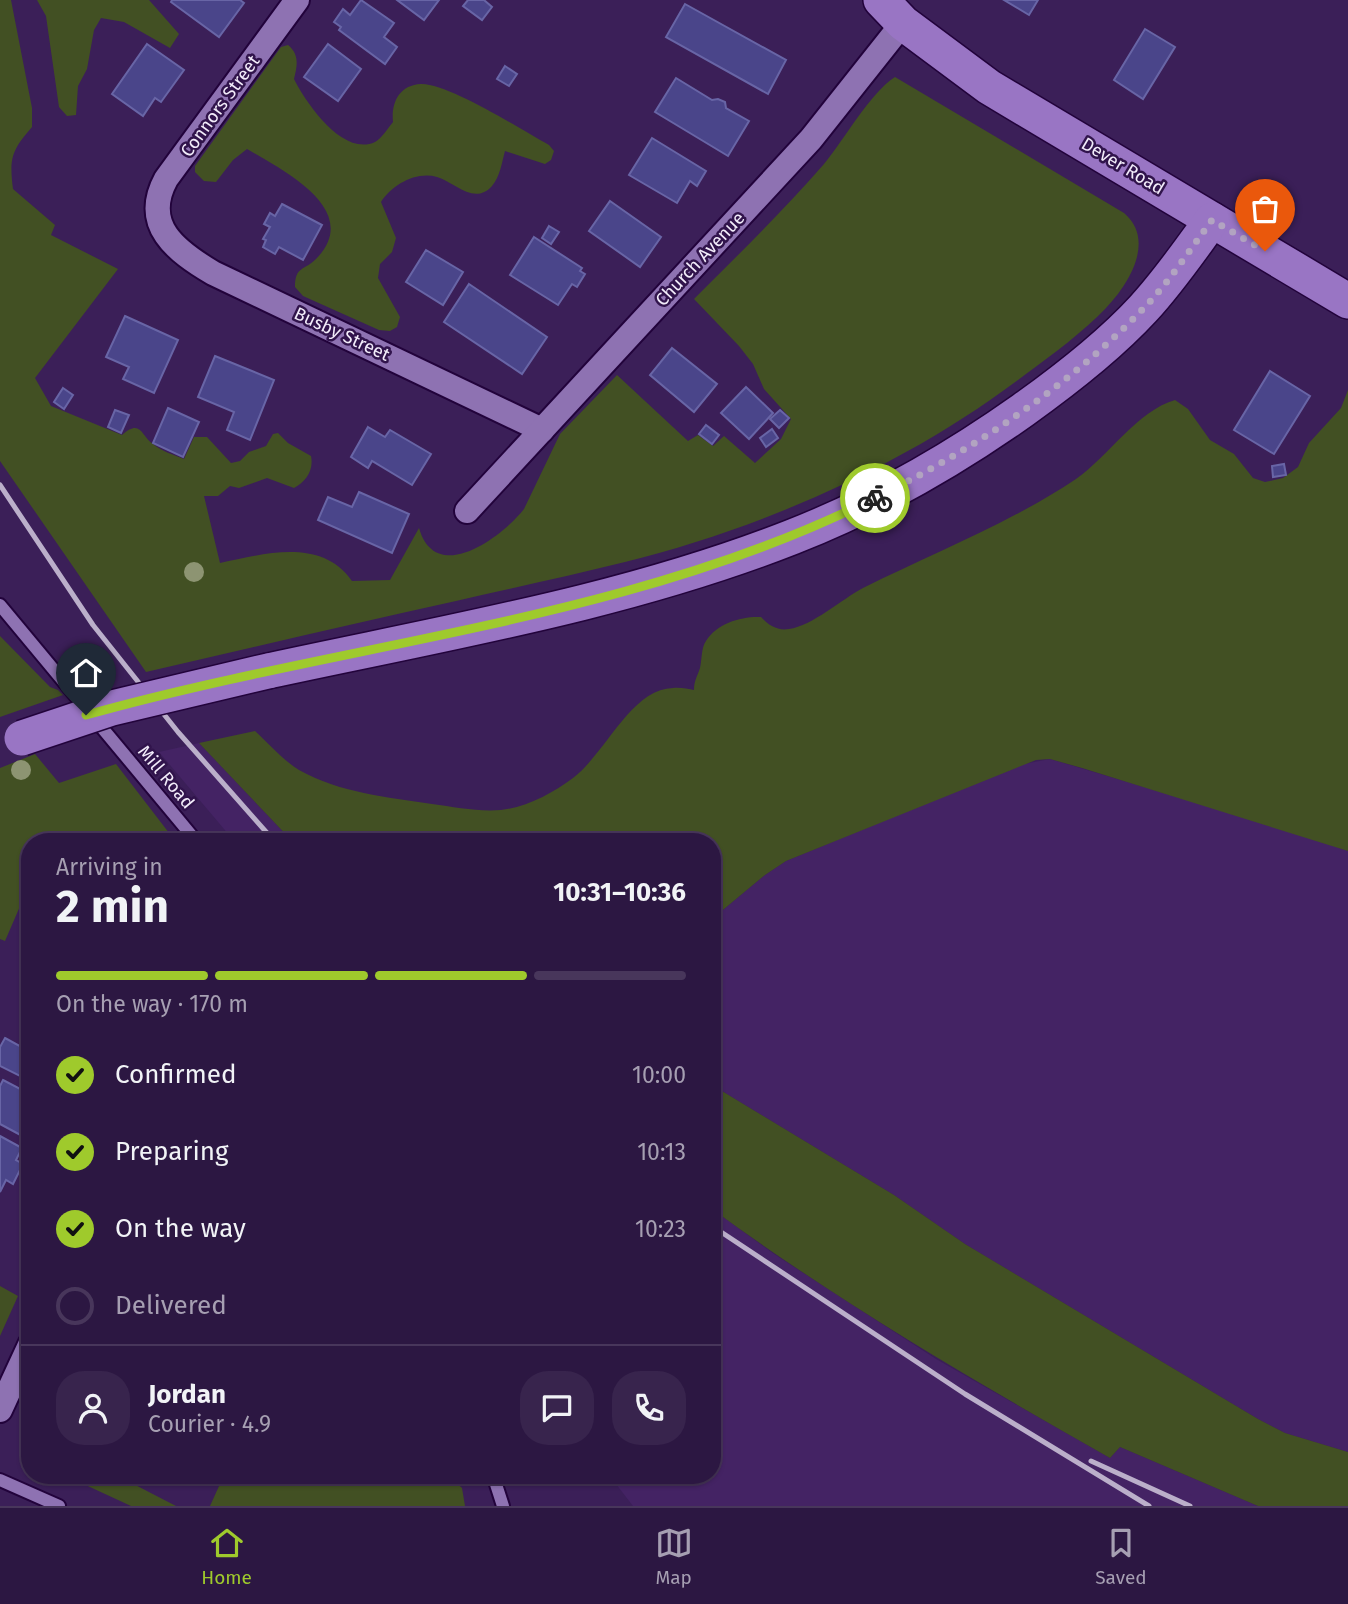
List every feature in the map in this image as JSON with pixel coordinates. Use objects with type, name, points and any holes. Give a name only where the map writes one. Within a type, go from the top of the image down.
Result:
[{"type":"street","name":"Connors Street","points":[[158,218],[158,194],[166,179],[297,0]]},
{"type":"street","name":"Dever Road","points":[[892,12],[989,87],[1348,301]]},
{"type":"street","name":"Church Avenue","points":[[467,511],[811,139],[892,12]]},
{"type":"street","name":"Busby Street","points":[[158,218],[174,245],[190,260],[213,273],[542,430]]},
{"type":"street","points":[[11,742],[112,708],[492,622],[673,577],[754,552],[840,516],[927,472],[983,438],[1081,365],[1142,311],[1212,220]]},
{"type":"street","points":[[0,1410],[21,1364]]},
{"type":"lane","name":"Mill Road","points":[[0,605],[190,833]]},
{"type":"lane","points":[[0,1480],[59,1506]]},
{"type":"lane","points":[[496,1484],[503,1506]]},
{"type":"shaded area","points":[[199,743],[284,833],[227,833],[159,752]]},
{"type":"shaded area","points":[[1050,759],[1282,828],[1348,851],[1348,1452],[1285,1433],[1258,1419],[965,1244],[894,1195],[721,1090],[721,912],[786,861],[1019,765]]},
{"type":"shaded area","points":[[721,1216],[774,1254],[936,1359],[1110,1458],[1120,1447],[1258,1506],[633,1506],[616,1484],[721,1484]]},
{"type":"green space","points":[[0,0],[11,0],[32,108],[32,127],[16,149],[12,162],[13,189],[55,225],[51,235],[118,269],[35,378],[51,406],[122,435],[137,428],[156,446],[184,459],[194,437],[207,437],[231,463],[240,461],[249,452],[266,446],[273,434],[278,433],[288,443],[311,456],[308,475],[294,488],[267,478],[239,488],[230,486],[218,496],[204,496],[220,563],[291,552],[324,558],[339,567],[352,581],[390,580],[419,528],[428,545],[440,554],[454,555],[470,551],[501,532],[524,509],[560,434],[617,375],[688,441],[698,435],[713,446],[724,436],[755,463],[781,439],[791,419],[764,389],[753,364],[739,346],[694,299],[824,164],[867,105],[895,77],[1124,213],[1138,236],[1136,262],[1123,287],[1097,317],[1057,351],[981,406],[885,464],[784,510],[731,530],[625,562],[146,672],[0,461]]},
{"type":"green space","points":[[37,0],[149,0],[179,34],[170,48],[124,22],[101,18],[94,30],[87,69],[78,86],[76,115],[67,116],[59,107],[46,16]]},
{"type":"green space","points":[[288,45],[296,57],[294,79],[307,101],[327,125],[351,142],[363,145],[377,141],[393,122],[393,108],[398,96],[407,88],[421,84],[449,91],[466,99],[549,145],[554,151],[551,160],[545,164],[505,151],[495,182],[485,192],[478,194],[429,176],[413,178],[391,190],[381,202],[396,238],[392,252],[380,264],[378,278],[400,317],[397,327],[390,331],[379,330],[303,296],[295,287],[298,272],[316,259],[328,241],[330,224],[324,208],[297,180],[247,149],[233,160],[216,182],[204,181],[195,172],[195,166],[281,47]]},
{"type":"green space","points":[[1348,390],[1348,851],[1082,768],[1050,759],[1036,760],[786,861],[721,912],[721,833],[284,833],[199,743],[255,731],[299,770],[347,789],[475,810],[501,810],[520,806],[548,794],[573,778],[644,699],[658,691],[673,688],[694,690],[704,644],[723,625],[754,617],[761,617],[770,625],[781,629],[807,623],[863,588],[998,524],[1051,495],[1076,479],[1136,424],[1161,406],[1175,400],[1188,409],[1210,440],[1234,454],[1253,478],[1265,482],[1283,478],[1298,467],[1309,443],[1341,408]]},
{"type":"green space","points":[[0,636],[50,687],[63,695],[0,717]]},
{"type":"green space","points":[[35,754],[59,783],[116,764],[169,833],[21,833],[21,904],[5,941],[0,939],[0,768]]},
{"type":"green space","points":[[721,1090],[894,1195],[965,1244],[1258,1419],[1285,1433],[1348,1452],[1348,1506],[1258,1506],[1120,1447],[1110,1458],[958,1370],[721,1215]]},
{"type":"green space","points":[[0,1286],[18,1296],[0,1336]]},
{"type":"green space","points":[[83,1484],[133,1484],[176,1506],[131,1506]]},
{"type":"green space","points":[[220,1484],[458,1484],[462,1488],[465,1506],[210,1506]]},
{"type":"building","points":[[240,0],[244,3],[219,37],[171,2]]},
{"type":"building","points":[[361,0],[394,23],[384,37],[397,47],[385,64],[339,30],[341,27],[334,22],[343,9],[350,15]]},
{"type":"building","points":[[397,0],[439,0],[424,20]]},
{"type":"building","points":[[468,0],[484,0],[492,7],[482,20],[463,6]]},
{"type":"building","points":[[1004,0],[1038,0],[1029,15]]},
{"type":"building","points":[[685,4],[786,60],[768,94],[666,37]]},
{"type":"building","points":[[1145,29],[1175,47],[1143,99],[1114,80]]},
{"type":"building","points":[[147,44],[184,70],[161,102],[155,98],[143,116],[112,94]]},
{"type":"building","points":[[328,44],[361,69],[338,101],[304,77]]},
{"type":"building","points":[[505,66],[517,74],[509,86],[497,79]]},
{"type":"building","points":[[676,78],[712,100],[725,102],[726,108],[749,121],[728,156],[655,112]]},
{"type":"building","points":[[652,138],[706,171],[697,186],[690,181],[677,203],[629,175]]},
{"type":"building","points":[[610,201],[661,237],[640,267],[589,231]]},
{"type":"building","points":[[282,204],[322,225],[303,260],[279,247],[275,254],[263,247],[266,240],[263,239],[270,227],[264,224],[270,213],[275,216]]},
{"type":"building","points":[[549,226],[559,232],[551,244],[542,238]]},
{"type":"building","points":[[534,237],[582,268],[580,271],[585,274],[577,287],[572,284],[558,305],[510,275]]},
{"type":"building","points":[[426,250],[463,272],[443,305],[406,282]]},
{"type":"building","points":[[469,284],[547,337],[522,374],[444,322]]},
{"type":"building","points":[[125,316],[178,340],[154,393],[123,379],[129,367],[106,357]]},
{"type":"building","points":[[672,348],[717,384],[694,412],[650,375]]},
{"type":"building","points":[[215,356],[274,380],[250,440],[227,430],[234,412],[198,397]]},
{"type":"building","points":[[1270,371],[1310,396],[1274,454],[1234,430]]},
{"type":"building","points":[[746,387],[773,413],[749,439],[721,413]]},
{"type":"building","points":[[63,388],[73,395],[64,409],[54,402]]},
{"type":"building","points":[[168,408],[199,422],[183,457],[153,443]]},
{"type":"building","points":[[115,410],[129,415],[121,433],[108,427]]},
{"type":"building","points":[[780,410],[789,418],[779,428],[770,419]]},
{"type":"building","points":[[706,425],[719,435],[712,444],[699,434]]},
{"type":"building","points":[[368,427],[385,437],[390,430],[431,454],[412,485],[372,461],[368,468],[351,457]]},
{"type":"building","points":[[772,429],[778,438],[766,447],[760,438]]},
{"type":"building","points":[[1284,464],[1286,475],[1273,477],[1272,466]]},
{"type":"building","points":[[359,492],[409,514],[392,553],[318,520],[328,497],[352,507]]},
{"type":"building","points":[[5,1038],[21,1047],[21,1076],[0,1066],[0,1047]]},
{"type":"building","points":[[3,1080],[21,1089],[21,1135],[0,1124],[0,1086]]},
{"type":"building","points":[[0,1136],[21,1147],[16,1160],[21,1163],[21,1168],[13,1184],[6,1180],[0,1192]]},
{"type":"railway","points":[[0,485],[93,625],[178,732],[267,833]]},
{"type":"railway","points":[[721,1232],[965,1394],[1149,1506]]},
{"type":"railway","points":[[1091,1461],[1190,1506]]},
{"type":"way so far","points":[[875,498],[938,466],[983,438],[1081,365],[1142,311],[1164,286],[1212,220],[1265,251]]},
{"type":"route","points":[[86,715],[268,671],[563,606],[673,577],[754,552],[840,516],[875,498]]}]
